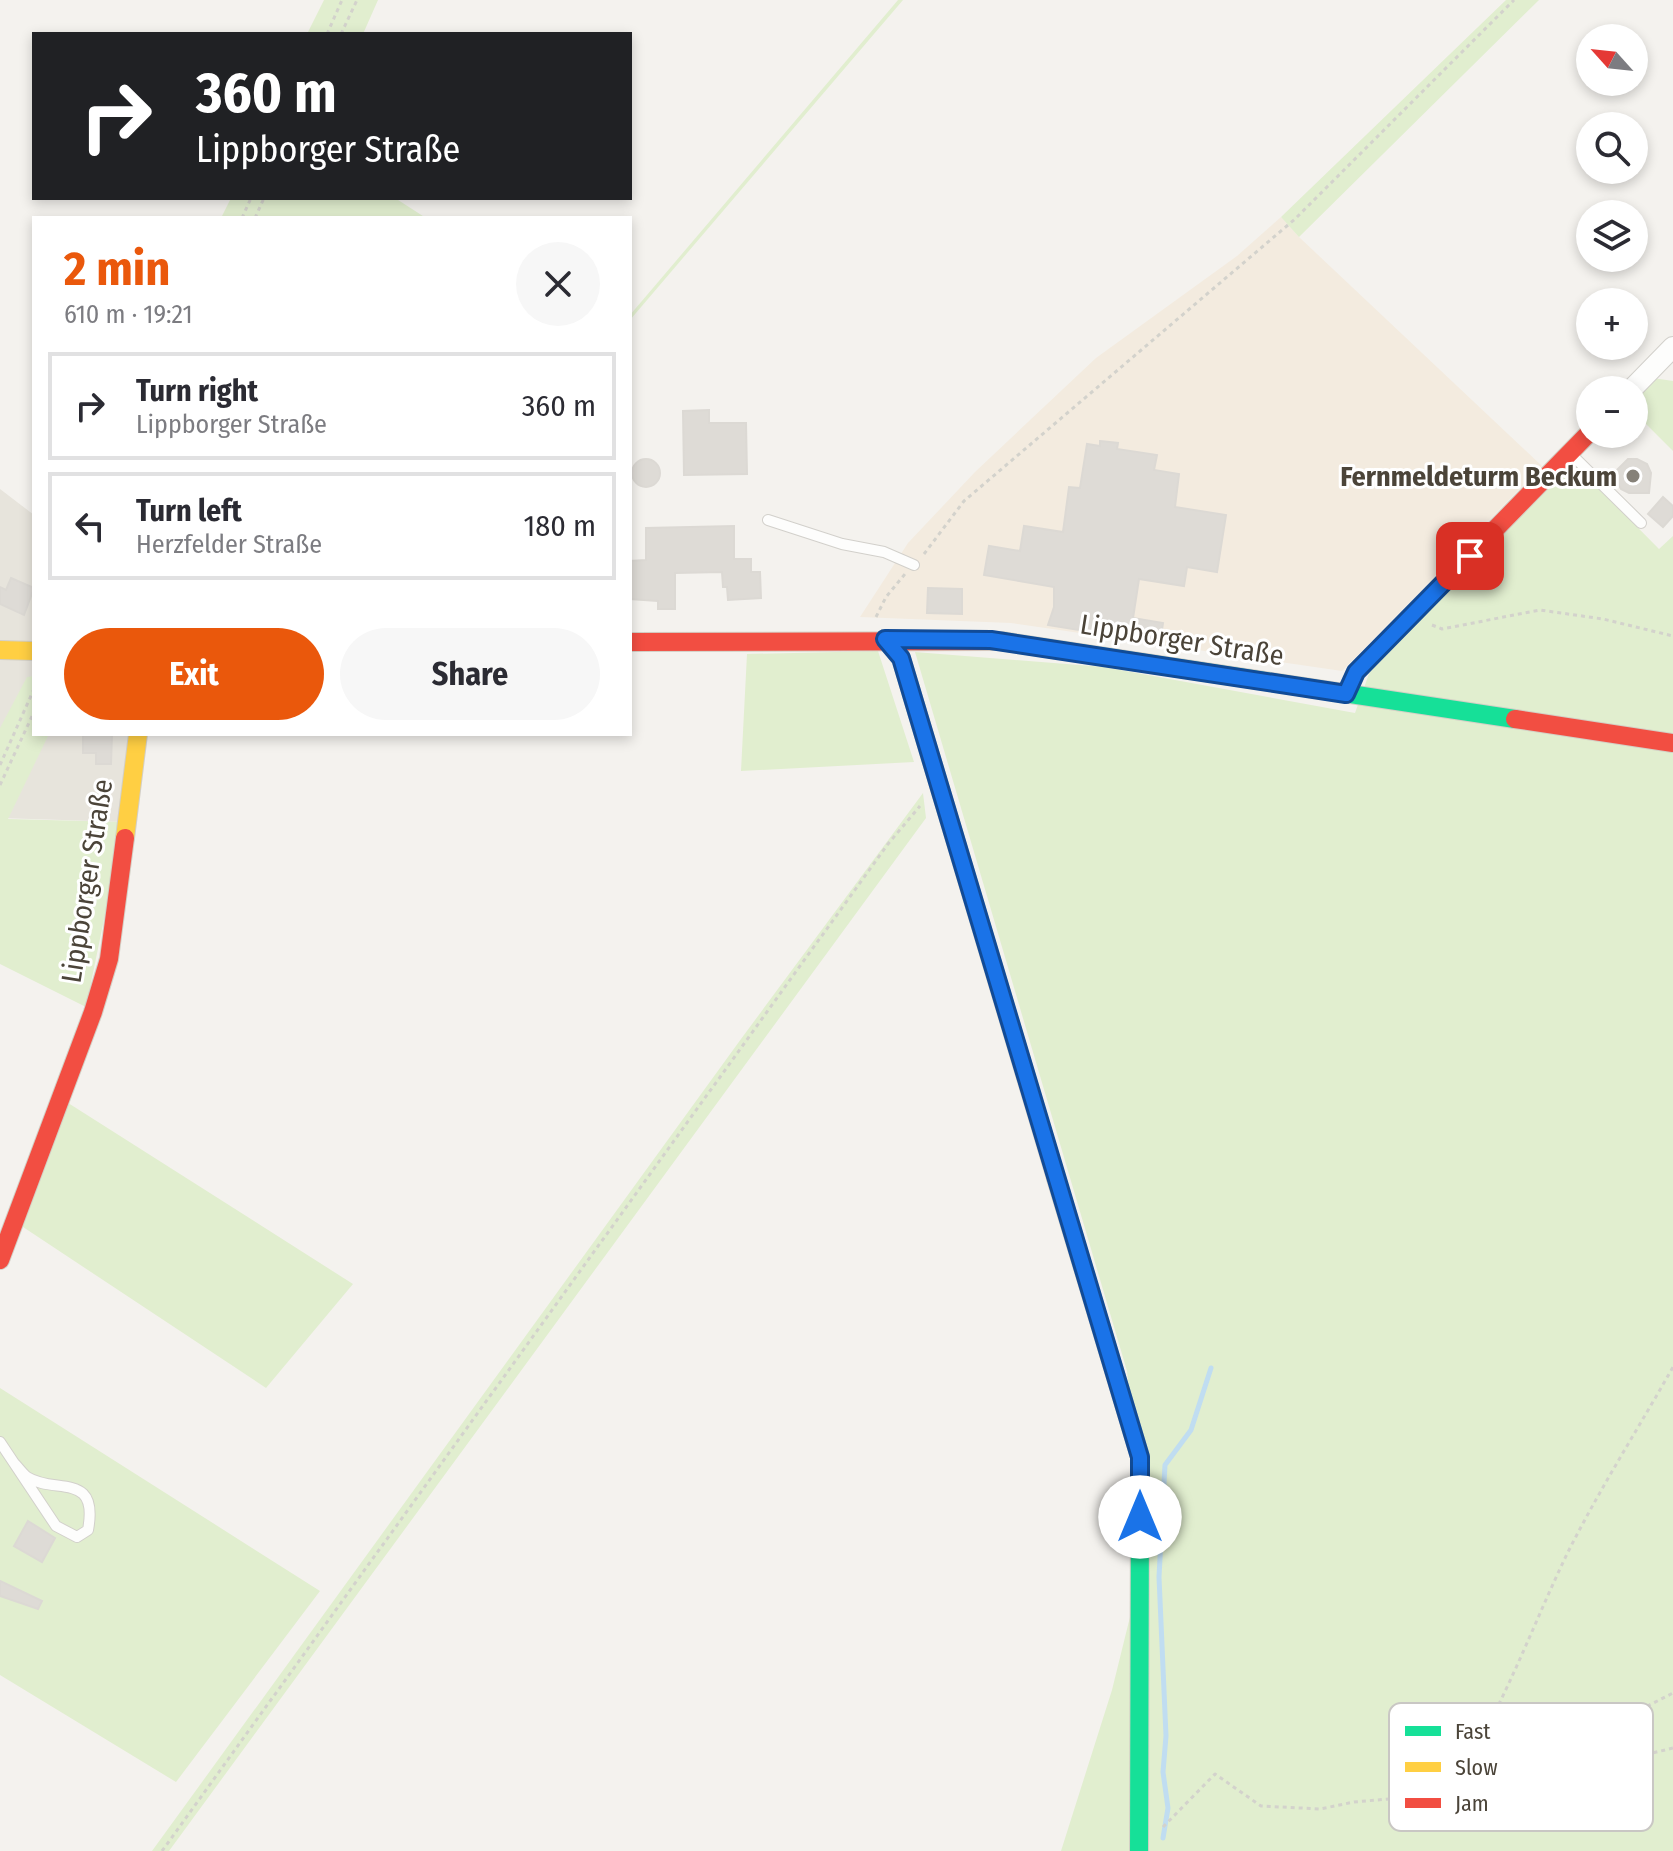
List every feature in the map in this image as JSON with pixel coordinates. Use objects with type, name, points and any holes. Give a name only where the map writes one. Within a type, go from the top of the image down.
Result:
[{"type":"street","points":[[1645,376],[1673,347]]},
{"type":"street","points":[[1346,694],[1356,672],[1576,447]]},
{"type":"street","points":[[885,639],[901,658],[1140,1457],[1139,1851]]},
{"type":"street","name":"Lippborger Straße","points":[[632,642],[991,640],[1673,743]]},
{"type":"street","points":[[0,650],[32,651]]},
{"type":"street","name":"Lippborger Straße","points":[[0,1260],[93,1012],[109,959],[138,736]]},
{"type":"lane","points":[[1570,453],[1641,523]]},
{"type":"lane","points":[[768,520],[842,544],[884,552],[914,565]]},
{"type":"lane","points":[[0,1442],[14,1463],[56,1526],[77,1537],[88,1530],[92,1512],[86,1497],[70,1487],[29,1478],[14,1463]]},
{"type":"path","points":[[328,32],[342,0]]},
{"type":"path","points":[[342,32],[357,0]]},
{"type":"path","points":[[885,639],[878,627],[878,610],[964,501],[1295,219],[1514,0]]},
{"type":"path","points":[[1409,617],[1442,629],[1540,610],[1603,619],[1673,636]]},
{"type":"path","points":[[0,765],[32,693]]},
{"type":"path","points":[[0,785],[32,716]]},
{"type":"path","points":[[162,1851],[888,844],[916,809],[941,793]]},
{"type":"path","points":[[1499,1703],[1568,1552],[1673,1367]]},
{"type":"path","points":[[1653,1703],[1673,1693]]},
{"type":"path","points":[[1653,1752],[1673,1748]]},
{"type":"path","points":[[1139,1851],[1215,1774],[1261,1806],[1320,1809],[1389,1799]]},
{"type":"shaded area","points":[[1281,217],[1542,466],[1342,671],[1011,623],[860,617],[908,543],[975,472],[1096,358],[1237,256]]},
{"type":"shaded area","points":[[0,489],[32,513],[32,736],[132,736],[124,822],[0,818]]},
{"type":"green space","points":[[324,0],[378,0],[364,32],[308,32]]},
{"type":"green space","points":[[898,0],[903,0],[632,318],[632,313]]},
{"type":"green space","points":[[1506,0],[1539,0],[1299,237],[1281,217]]},
{"type":"green space","points":[[230,200],[398,200],[423,216],[222,216]]},
{"type":"green space","points":[[1653,378],[1673,381],[1673,451],[1648,426],[1648,383]]},
{"type":"green space","points":[[1573,462],[1659,549],[1673,536],[1673,1851],[1061,1851],[1112,1690],[1146,1552],[1127,1371],[915,652],[1104,667],[1355,713],[1371,668]]},
{"type":"green space","points":[[878,651],[914,762],[741,771],[747,654]]},
{"type":"green space","points":[[32,676],[32,736],[48,736],[8,819],[124,822],[86,1007],[0,964],[0,728],[27,677]]},
{"type":"green space","points":[[923,793],[926,818],[169,1851],[152,1851],[741,1039]]},
{"type":"green space","points":[[65,1101],[353,1284],[266,1388],[17,1223]]},
{"type":"green space","points":[[0,1388],[320,1591],[176,1782],[0,1675]]},
{"type":"building","points":[[709,410],[709,423],[746,423],[747,474],[684,475],[683,411]]},
{"type":"building","points":[[1100,441],[1118,443],[1117,449],[1157,455],[1154,470],[1179,474],[1175,507],[1226,515],[1217,572],[1187,567],[1184,586],[1139,579],[1133,618],[1163,623],[1160,643],[1048,625],[1054,607],[1054,587],[984,575],[989,546],[1020,551],[1024,526],[1063,532],[1069,487],[1080,488],[1087,444],[1100,446]]},
{"type":"building","points":[[646,459],[656,463],[660,473],[656,483],[646,487],[636,483],[632,473],[636,463]]},
{"type":"building","name":"Fernmeldeturm Beckum","points":[[1628,459],[1647,464],[1651,473],[1649,493],[1629,493],[1621,489],[1616,480],[1616,471]]},
{"type":"building","points":[[1663,497],[1673,506],[1673,516],[1663,527],[1648,514]]},
{"type":"building","points":[[734,526],[734,559],[751,559],[751,572],[760,572],[761,598],[728,600],[722,572],[675,573],[675,609],[658,609],[658,601],[632,599],[632,561],[646,560],[646,528]]},
{"type":"building","points":[[11,578],[32,587],[24,615],[0,604],[0,587],[6,590]]},
{"type":"building","points":[[928,588],[962,589],[962,614],[927,613]]},
{"type":"building","points":[[83,736],[112,736],[111,764],[96,764],[96,753],[83,753]]},
{"type":"building","points":[[28,1521],[55,1538],[42,1562],[14,1546]]},
{"type":"building","points":[[0,1581],[42,1601],[38,1609],[0,1596]]},
{"type":"waterway","points":[[1163,1838],[1168,1808],[1163,1772],[1166,1736],[1159,1577],[1165,1465],[1191,1430],[1211,1368]]},
{"type":"traffic: fast","points":[[1001,641],[1515,719]]},
{"type":"traffic: fast","points":[[1139,1851],[1140,1493]]},
{"type":"traffic: slow","points":[[0,650],[32,651]]},
{"type":"traffic: slow","points":[[125,838],[138,736]]},
{"type":"traffic: slow","points":[[1056,1178],[1140,1457],[1140,1493]]},
{"type":"traffic: jam","points":[[1346,694],[1356,672],[1576,446]]},
{"type":"traffic: jam","points":[[885,639],[901,658],[1056,1178]]},
{"type":"traffic: jam","points":[[632,642],[1001,641]]},
{"type":"traffic: jam","points":[[1515,719],[1673,743]]},
{"type":"traffic: jam","points":[[0,1260],[93,1012],[109,959],[125,838]]},
{"type":"place","name":"Fernmeldeturm Beckum","points":[[1633,476]]},
{"type":"route","points":[[1140,1517],[1140,1457],[901,658],[885,639],[991,640],[1346,694],[1356,672],[1470,556]]}]
